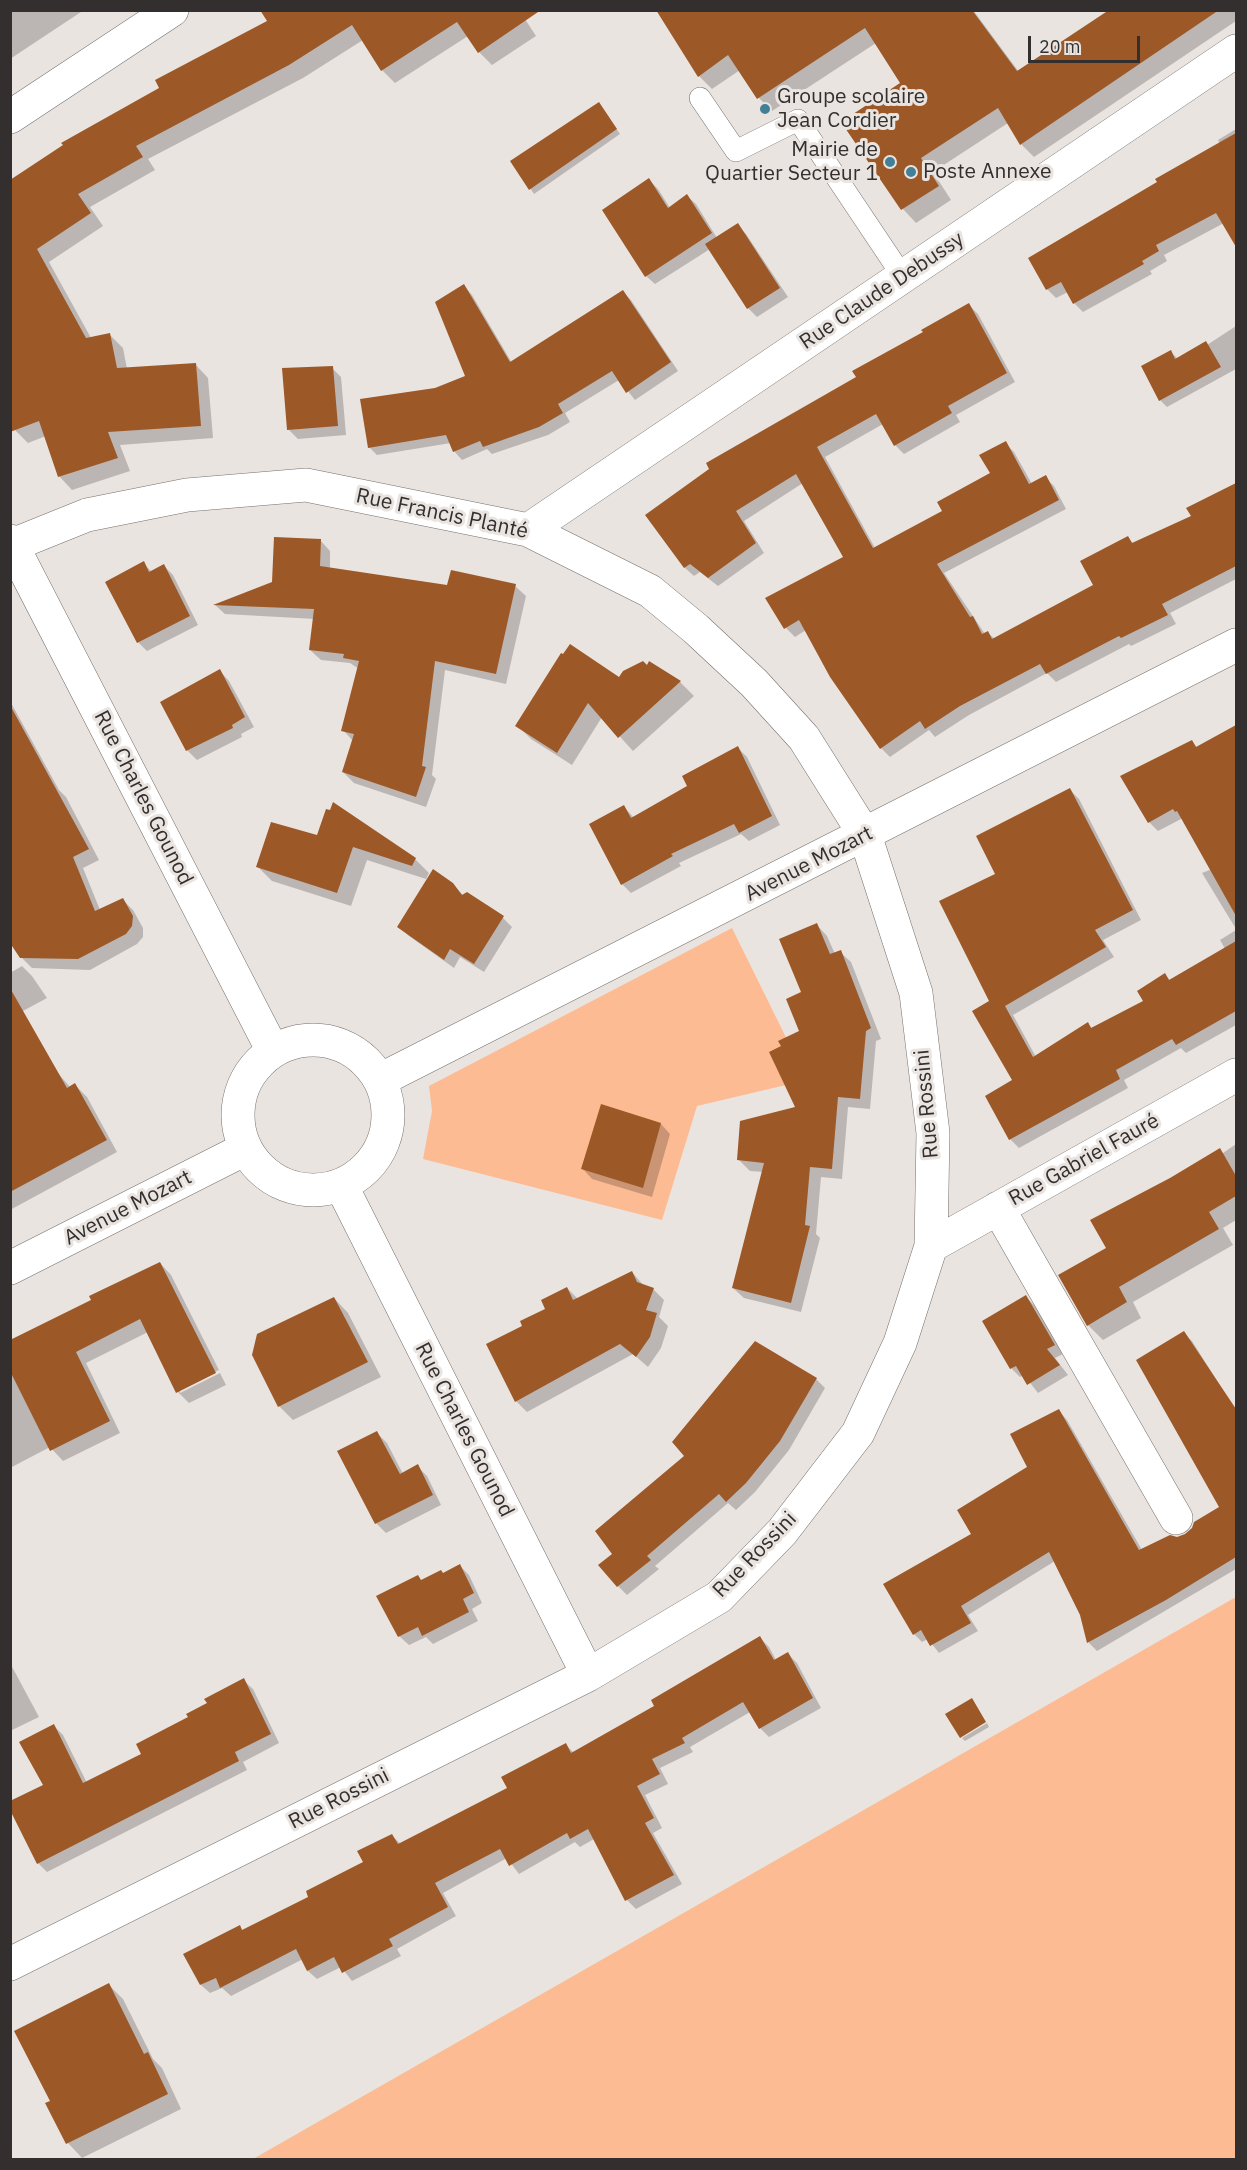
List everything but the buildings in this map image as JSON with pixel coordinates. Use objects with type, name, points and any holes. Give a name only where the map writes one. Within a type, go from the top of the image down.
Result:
[{"type":"street","points":[[10,117],[172,10]]},
{"type":"street","name":"Rue Claude Debussy","points":[[528,530],[1236,51]]},
{"type":"street","name":"Rue Francis Planté","points":[[11,544],[87,515],[187,495],[306,485],[528,530],[650,591],[696,629],[754,683],[804,738],[865,835]]},
{"type":"street","name":"Rue Charles Gounod","points":[[11,544],[273,1051]]},
{"type":"street","name":"Avenue Mozart","points":[[380,1080],[1236,645]]},
{"type":"street","name":"Rue Rossini","points":[[10,1964],[588,1675],[719,1597],[782,1532],[858,1432],[900,1343],[931,1246],[933,1134],[916,993],[865,835]]},
{"type":"street","points":[[320,1040],[345,1046],[365,1060],[380,1080],[387,1104],[387,1129],[378,1152],[363,1172],[341,1185],[320,1191],[297,1189],[276,1181],[258,1167],[245,1149],[238,1127],[238,1105],[244,1083],[256,1065],[273,1051],[296,1041],[320,1040]]},
{"type":"street","name":"Rue Gabriel Fauré","points":[[931,1246],[1236,1075]]},
{"type":"street","name":"Avenue Mozart","points":[[10,1268],[245,1149]]},
{"type":"street","name":"Rue Charles Gounod","points":[[341,1185],[588,1675]]},
{"type":"street","points":[[999,1208],[1176,1518]]},
{"type":"lane","points":[[700,98],[736,151],[798,120],[903,277]]},
{"type":"shaded area","points":[[732,928],[807,1080],[697,1106],[662,1220],[423,1159],[432,1111],[429,1086]]},
{"type":"shaded area","points":[[1236,1597],[1236,2159],[253,2159],[890,1795]]},
{"type":"place","name":"Groupe scolaire Jean Cordier","points":[[765,109]]},
{"type":"place","name":"Mairie de Quartier Secteur 1","points":[[890,162]]},
{"type":"place","name":"Poste Annexe","points":[[911,172]]}]
